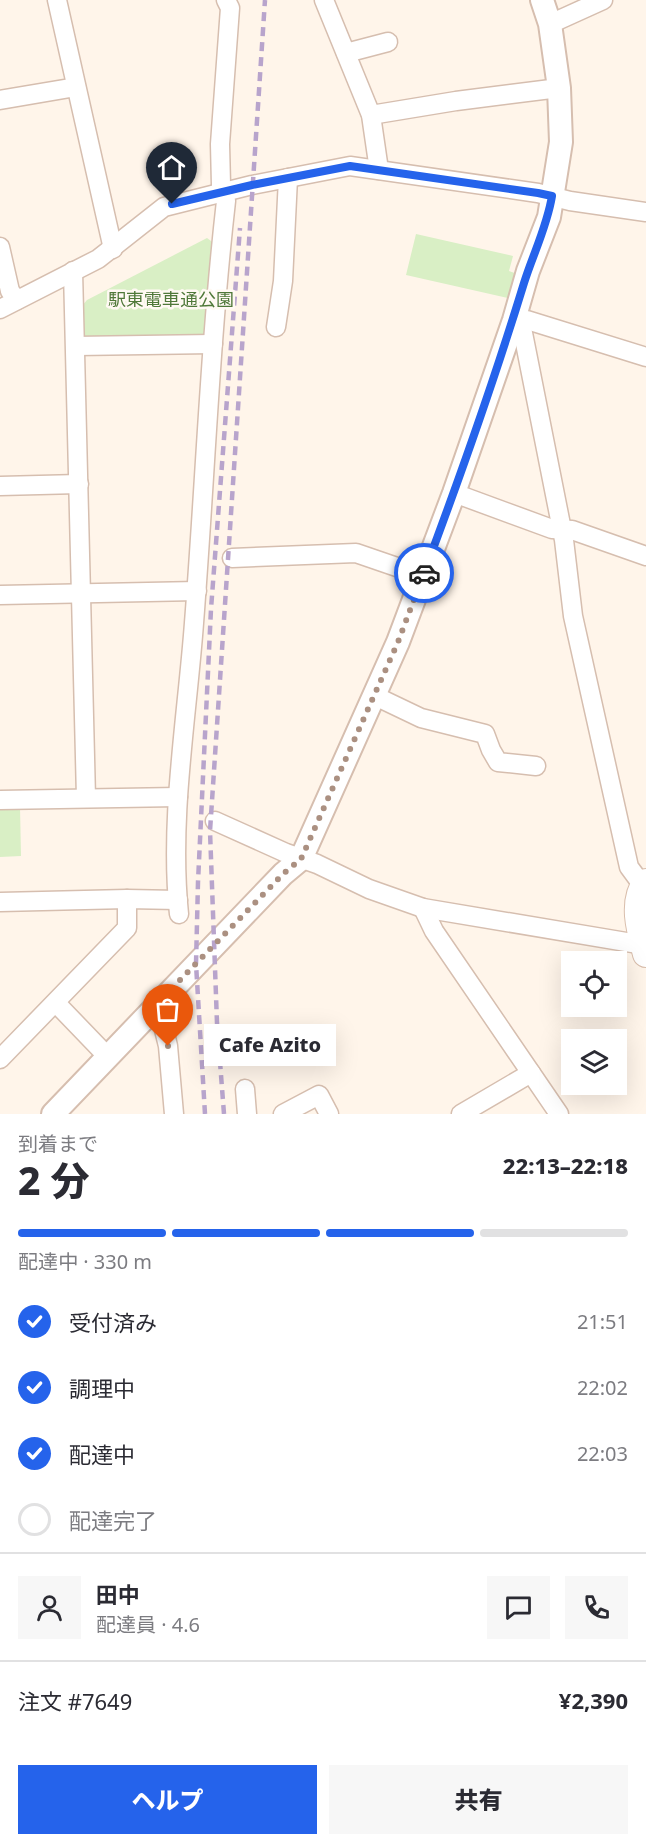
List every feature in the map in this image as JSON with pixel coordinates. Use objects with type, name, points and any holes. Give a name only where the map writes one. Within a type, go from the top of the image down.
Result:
[{"type":"main road","points":[[645,884],[637,913],[645,950]]},
{"type":"street","points":[[57,0],[113,249]]},
{"type":"street","points":[[0,902],[127,899],[179,907],[178,796],[197,591],[213,344],[226,201],[220,144],[230,8],[226,0]]},
{"type":"street","points":[[324,0],[371,115],[378,170]]},
{"type":"street","points":[[53,1114],[283,874],[301,859],[375,696],[398,642],[454,493],[514,320],[528,271],[549,217],[561,142],[559,88],[550,24],[542,0]]},
{"type":"street","points":[[550,24],[603,0]]},
{"type":"street","points":[[346,52],[388,42]]},
{"type":"street","points":[[0,100],[76,87]]},
{"type":"street","points":[[371,115],[559,88]]},
{"type":"street","points":[[0,309],[98,259],[164,207],[350,166],[538,193],[646,212]]},
{"type":"street","points":[[276,327],[283,281],[288,178]]},
{"type":"street","points":[[0,247],[10,291],[17,300]]},
{"type":"street","points":[[73,271],[86,798]]},
{"type":"street","points":[[514,320],[527,320],[646,357]]},
{"type":"street","points":[[514,320],[523,333],[562,530],[573,616],[629,867],[645,884]]},
{"type":"street","points":[[76,346],[213,344]]},
{"type":"street","points":[[0,486],[79,484]]},
{"type":"street","points":[[454,493],[552,530],[572,530],[646,556]]},
{"type":"street","points":[[232,558],[347,552],[363,555],[423,576]]},
{"type":"street","points":[[0,595],[197,591]]},
{"type":"street","points":[[375,696],[427,720],[485,734],[498,762],[536,766]]},
{"type":"street","points":[[0,800],[178,796]]},
{"type":"street","points":[[215,820],[379,893],[423,908],[645,950]]},
{"type":"street","points":[[0,1059],[127,928],[127,899]]},
{"type":"street","points":[[423,908],[434,931],[559,1114]]},
{"type":"street","points":[[56,1003],[108,1057]]},
{"type":"street","points":[[158,1005],[168,1046],[168,1110]]},
{"type":"street","points":[[461,1114],[531,1072]]},
{"type":"street","points":[[245,1089],[248,1114]]},
{"type":"street","points":[[283,1114],[319,1095],[329,1114]]},
{"type":"green space","points":[[416,234],[513,256],[509,271],[520,275],[512,299],[406,275]]},
{"type":"green space","name":"駅東電車通公園","points":[[207,238],[215,244],[209,332],[203,337],[88,340],[82,333],[81,307],[87,300]]},
{"type":"green space","points":[[0,807],[20,807],[21,856],[0,857]]},
{"type":"railway","points":[[224,1114],[217,1023],[210,831],[265,0]]},
{"type":"railway","points":[[205,1114],[196,964],[198,882],[211,609],[240,228]]},
{"type":"way so far","points":[[168,1046],[158,1005],[283,874],[301,859],[398,642],[424,573]]},
{"type":"place","name":"Cafe Azito","points":[[168,1046]]},
{"type":"route","points":[[172,204],[252,185],[350,166],[552,196],[549,217],[528,271],[514,320],[424,573]]}]
